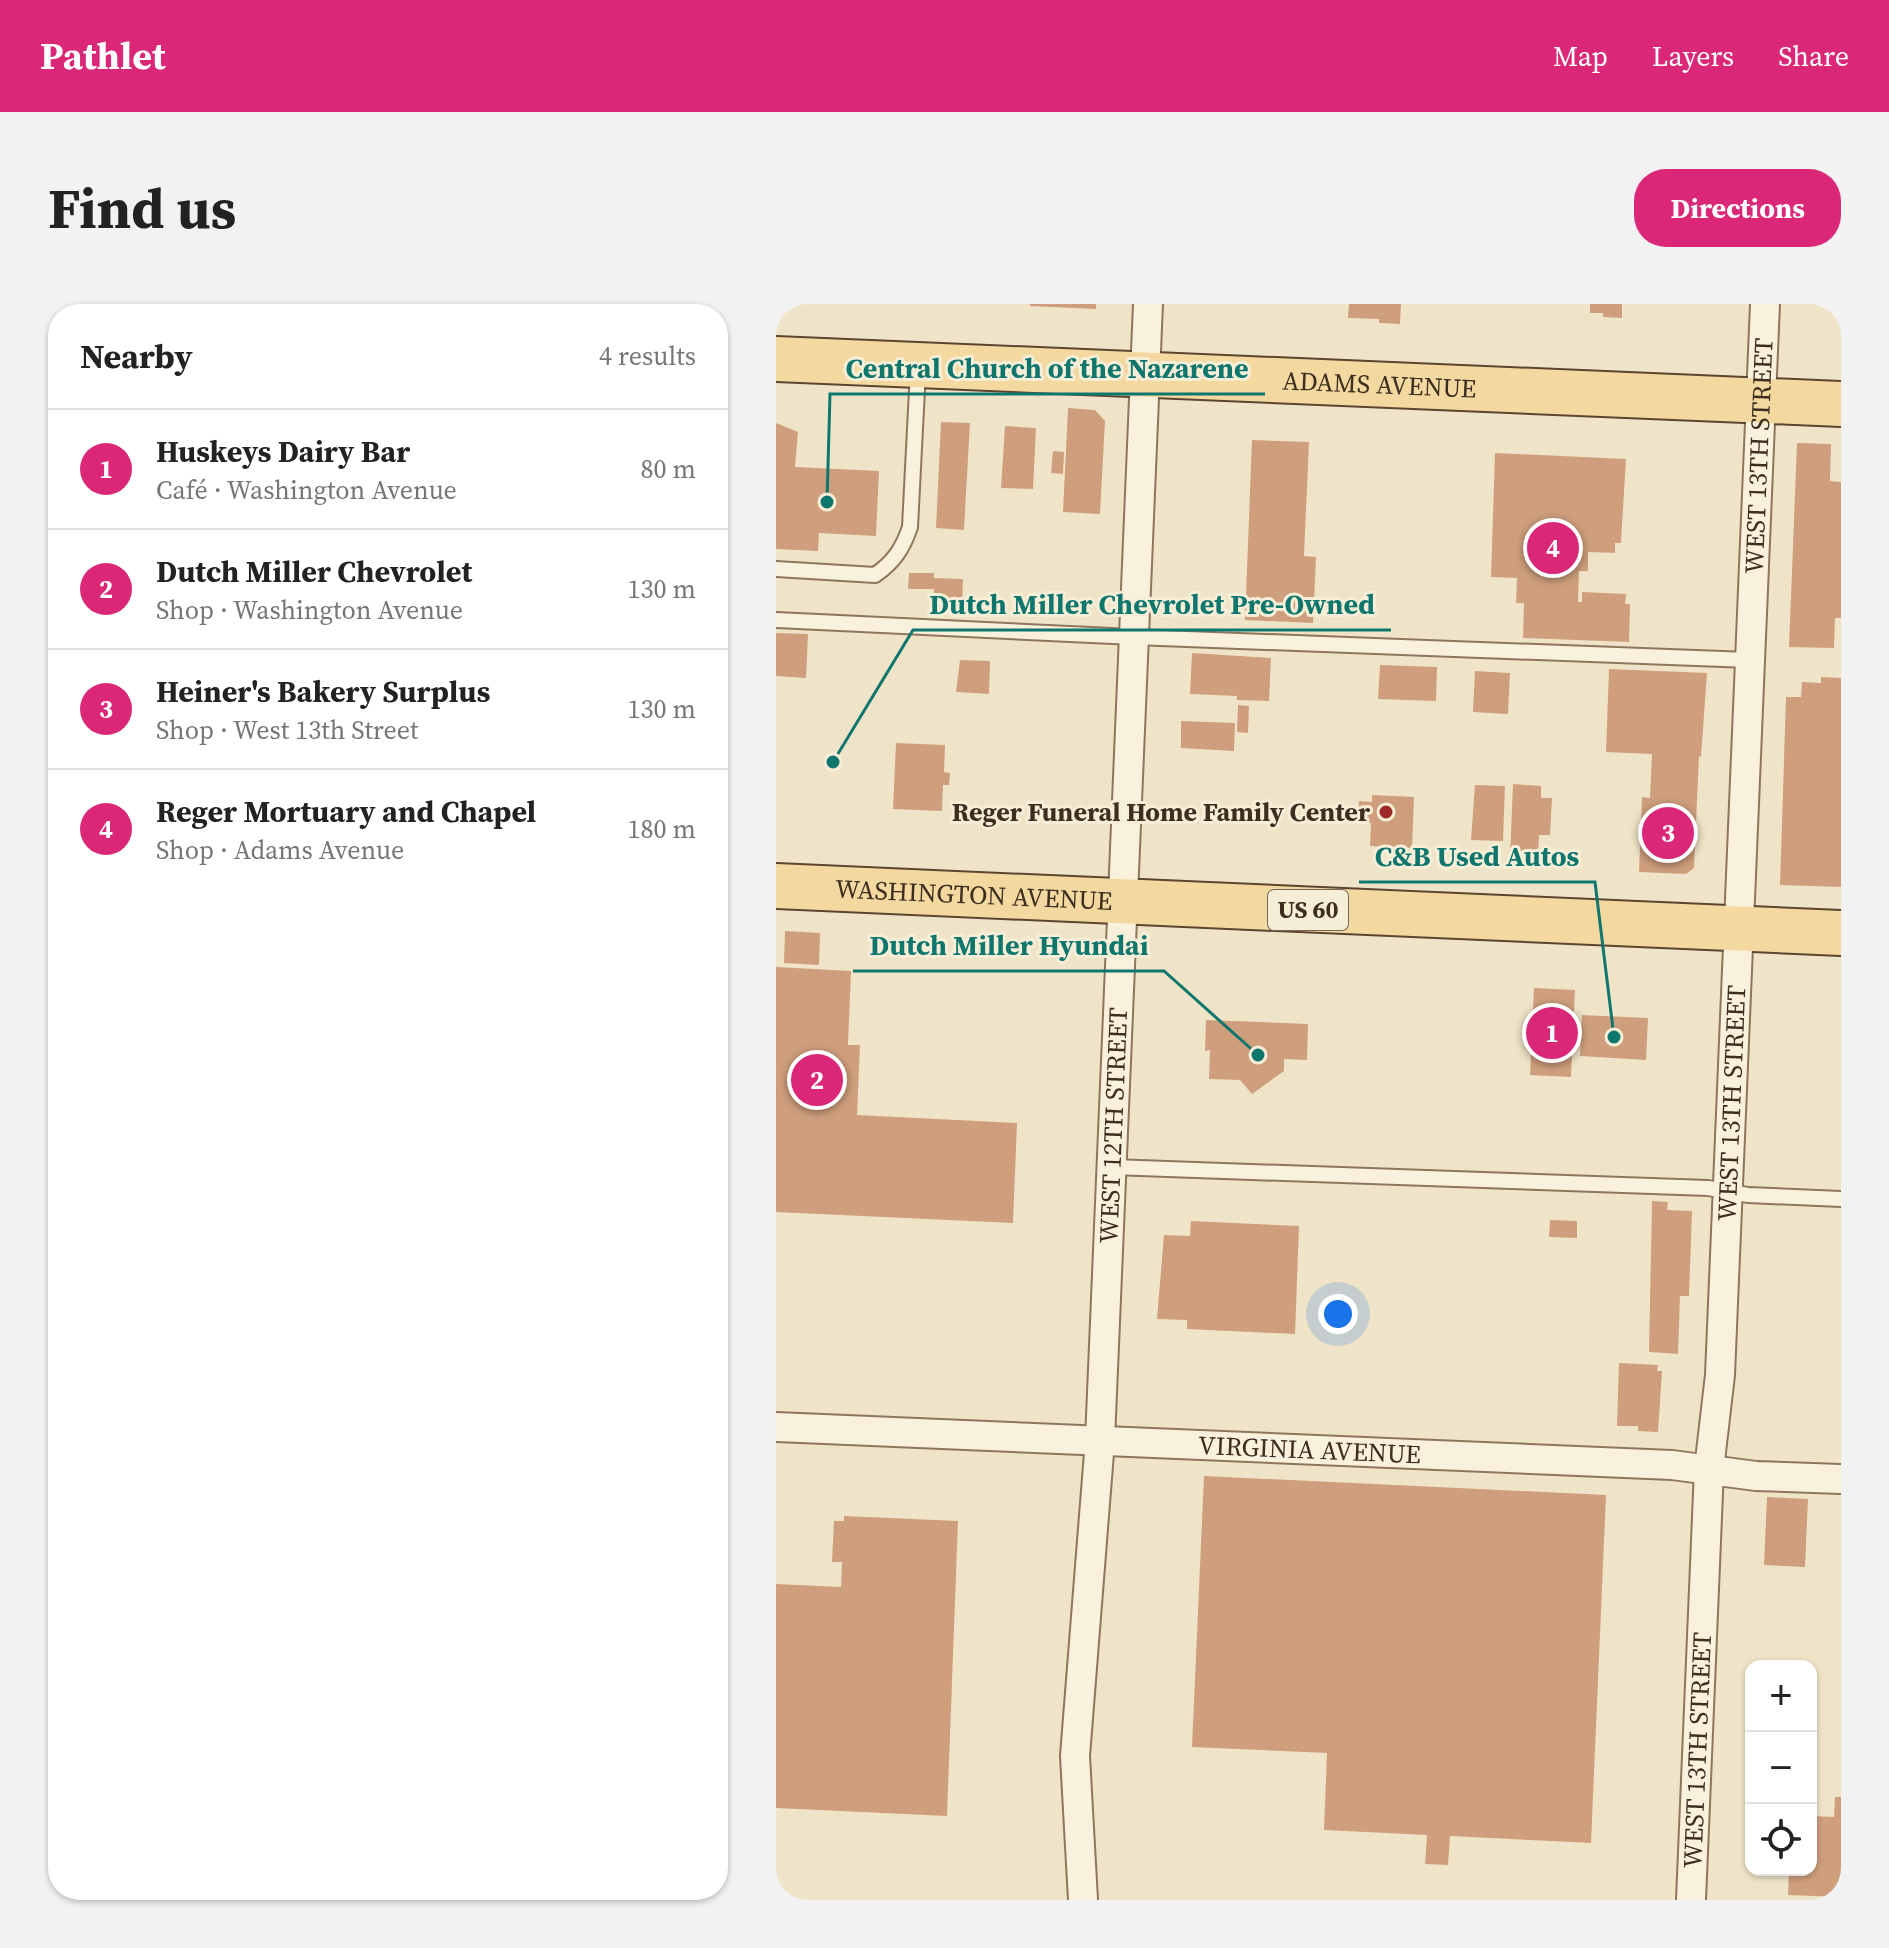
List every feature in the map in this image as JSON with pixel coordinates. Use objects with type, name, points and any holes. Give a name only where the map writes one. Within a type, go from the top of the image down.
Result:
[{"type":"main road","name":"ADAMS AVENUE","points":[[776,359],[1841,404]]},
{"type":"main road","name":"WASHINGTON AVENUE","points":[[776,886],[1841,933]]},
{"type":"street","name":"WEST 12TH STREET","points":[[1083,1900],[1075,1756],[1100,1440],[1148,304]]},
{"type":"street","name":"WEST 13TH STREET","points":[[1691,1900],[1709,1469],[1719,1391],[1765,304]]},
{"type":"street","name":"VIRGINIA AVENUE","points":[[776,1427],[1656,1464],[1756,1476],[1841,1479]]},
{"type":"lane","points":[[776,569],[875,575],[889,565],[903,546],[910,527],[918,366]]},
{"type":"lane","points":[[776,620],[1749,660]]},
{"type":"lane","points":[[1112,1167],[1708,1188],[1748,1195],[1841,1199]]},
{"type":"building","points":[[1096,304],[1096,309],[1030,306]]},
{"type":"building","points":[[1349,304],[1401,304],[1400,324],[1379,323],[1379,319],[1348,318]]},
{"type":"building","points":[[1590,304],[1622,304],[1622,318],[1590,313]]},
{"type":"building","points":[[1068,408],[1095,410],[1105,421],[1100,514],[1063,512]]},
{"type":"building","points":[[941,422],[970,423],[964,530],[936,528]]},
{"type":"building","points":[[776,423],[798,432],[795,467],[879,471],[876,536],[819,533],[818,551],[776,549]]},
{"type":"building","points":[[1005,426],[1036,428],[1033,489],[1001,488]]},
{"type":"building","points":[[1252,440],[1309,442],[1304,556],[1316,557],[1313,623],[1245,620]]},
{"type":"building","points":[[1797,443],[1831,444],[1830,481],[1841,482],[1841,618],[1835,618],[1834,648],[1789,647]]},
{"type":"building","points":[[1053,451],[1064,452],[1063,474],[1051,473]]},
{"type":"building","points":[[1495,453],[1626,459],[1621,543],[1615,543],[1615,553],[1588,552],[1588,571],[1579,571],[1578,602],[1582,602],[1582,592],[1626,594],[1625,604],[1630,604],[1629,642],[1523,638],[1524,603],[1516,603],[1517,578],[1491,577]]},
{"type":"building","points":[[909,573],[934,573],[934,578],[963,579],[962,608],[934,607],[934,589],[908,589]]},
{"type":"building","points":[[776,633],[808,634],[806,678],[776,676]]},
{"type":"building","points":[[1192,653],[1271,658],[1269,701],[1190,694]]},
{"type":"building","points":[[960,660],[990,661],[989,694],[956,692]]},
{"type":"building","points":[[1380,665],[1437,667],[1436,701],[1378,699]]},
{"type":"building","points":[[1609,669],[1707,673],[1699,756],[1694,868],[1686,874],[1639,872],[1642,797],[1650,798],[1652,754],[1606,752]]},
{"type":"building","points":[[1475,671],[1510,673],[1508,714],[1473,712]]},
{"type":"building","points":[[1821,677],[1841,678],[1841,887],[1780,885],[1786,697],[1801,697],[1802,682],[1821,683]]},
{"type":"building","points":[[1238,705],[1249,706],[1248,733],[1237,732]]},
{"type":"building","points":[[1181,721],[1235,723],[1234,751],[1181,748]]},
{"type":"building","points":[[896,743],[945,745],[944,772],[950,773],[949,785],[943,785],[942,811],[893,809]]},
{"type":"building","points":[[1513,784],[1541,786],[1541,798],[1552,798],[1550,835],[1539,835],[1538,857],[1510,856]]},
{"type":"building","points":[[1475,785],[1505,786],[1503,841],[1471,840]]},
{"type":"building","name":"Reger Funeral Home Family Center","points":[[1372,795],[1414,797],[1412,848],[1370,846],[1371,823],[1358,822],[1359,801],[1372,802]]},
{"type":"building","points":[[785,931],[820,933],[819,965],[784,963]]},
{"type":"building","points":[[776,967],[851,971],[848,1045],[860,1045],[857,1115],[1017,1123],[1013,1223],[776,1212]]},
{"type":"building","points":[[1534,988],[1575,990],[1571,1077],[1530,1075]]},
{"type":"building","points":[[1582,1015],[1648,1018],[1646,1060],[1580,1056]]},
{"type":"building","points":[[1206,1020],[1308,1024],[1307,1060],[1284,1059],[1284,1071],[1252,1094],[1240,1080],[1209,1079],[1210,1050],[1205,1051]]},
{"type":"building","points":[[1652,1201],[1668,1202],[1667,1210],[1692,1211],[1689,1296],[1680,1296],[1678,1354],[1649,1352]]},
{"type":"building","points":[[1550,1220],[1577,1221],[1577,1238],[1549,1237]]},
{"type":"building","points":[[1191,1221],[1299,1226],[1295,1334],[1187,1329],[1187,1320],[1157,1319],[1164,1235],[1190,1236]]},
{"type":"building","points":[[1619,1363],[1658,1365],[1657,1371],[1662,1371],[1658,1432],[1638,1431],[1638,1426],[1617,1426]]},
{"type":"building","points":[[1204,1476],[1606,1495],[1591,1843],[1450,1836],[1448,1865],[1425,1864],[1427,1835],[1324,1830],[1327,1753],[1192,1747]]},
{"type":"building","points":[[1767,1497],[1808,1499],[1805,1567],[1764,1565]]},
{"type":"building","points":[[844,1516],[958,1521],[947,1816],[776,1808],[776,1584],[841,1587],[842,1562],[832,1562],[834,1521],[844,1521]]},
{"type":"building","points":[[1835,1797],[1841,1797],[1841,1897],[1788,1895],[1789,1876],[1817,1876],[1817,1816],[1834,1817]]},
{"type":"place","name":"Central Church of the Nazarene","points":[[827,502]]},
{"type":"place","name":"Reger Mortuary and Chapel","points":[[1553,548]]},
{"type":"place","name":"Dutch Miller Chevrolet Pre-Owned","points":[[833,762]]},
{"type":"place","name":"Reger Funeral Home Family Center","points":[[1386,812]]},
{"type":"place","name":"Heiner's Bakery Surplus","points":[[1668,833]]},
{"type":"place","name":"Huskeys Dairy Bar","points":[[1552,1033]]},
{"type":"place","name":"C&B Used Autos","points":[[1614,1037]]},
{"type":"place","name":"Dutch Miller Hyundai","points":[[1258,1055]]},
{"type":"place","name":"Dutch Miller Chevrolet","points":[[817,1080]]}]
